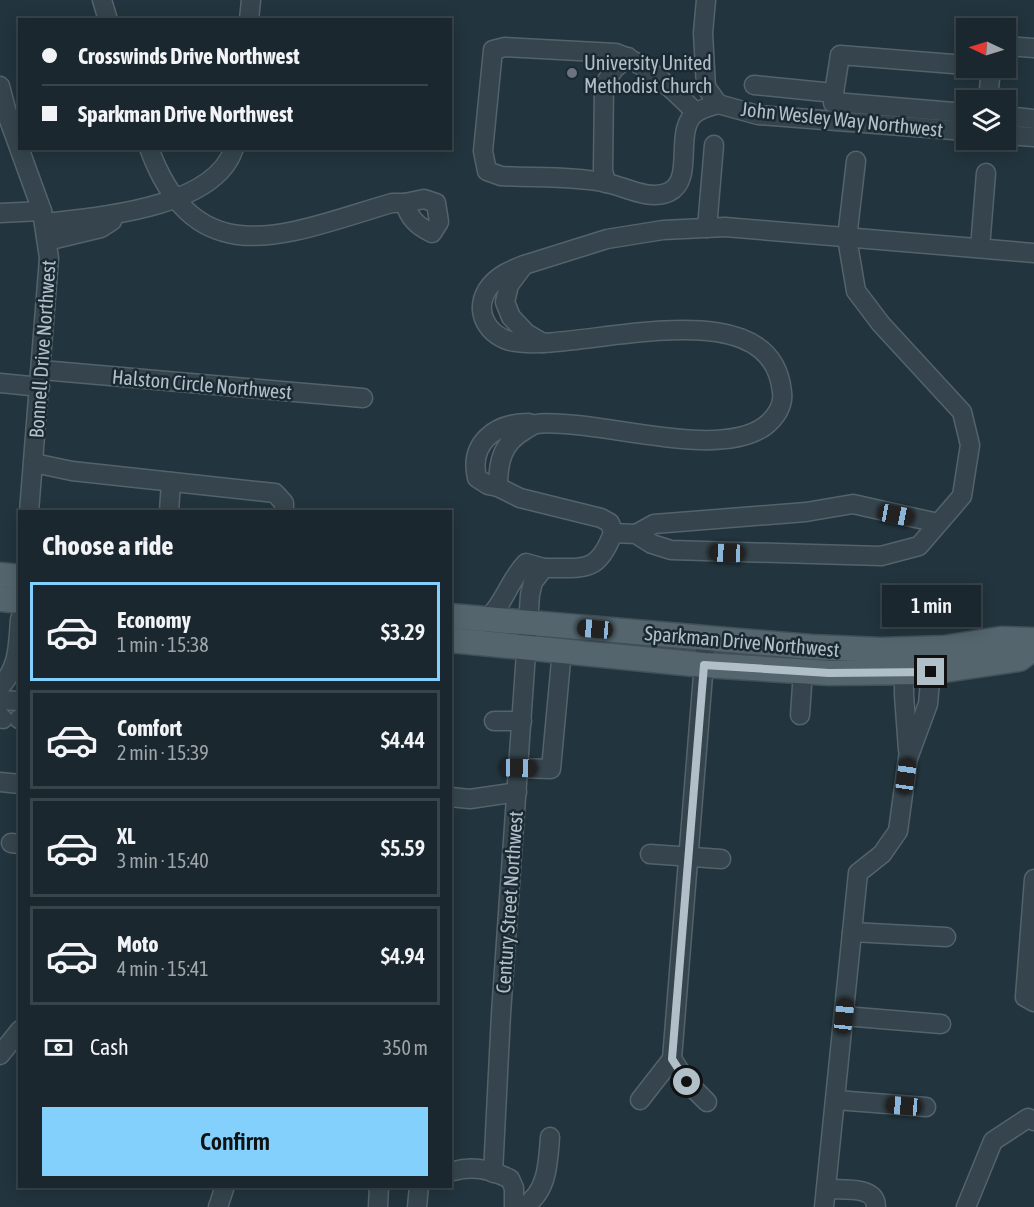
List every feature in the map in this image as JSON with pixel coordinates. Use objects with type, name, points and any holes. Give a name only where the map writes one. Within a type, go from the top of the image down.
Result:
[{"type":"main road","points":[[0,575],[18,577]]},
{"type":"main road","points":[[0,599],[18,601]]},
{"type":"main road","name":"Sparkman Drive Northwest","points":[[452,616],[811,647],[904,660]]},
{"type":"main road","name":"Sparkman Drive Northwest","points":[[932,660],[1000,639],[1034,640]]},
{"type":"main road","name":"Sparkman Drive Northwest","points":[[452,640],[704,665],[803,671],[904,660],[1019,659],[1034,648]]},
{"type":"street","points":[[102,0],[107,18]]},
{"type":"street","points":[[249,18],[251,0]]},
{"type":"street","points":[[696,113],[666,85],[628,57],[616,53],[505,47],[493,50],[483,151],[487,171],[501,176],[606,183],[653,195],[670,191],[679,182],[684,142],[690,119],[696,113],[718,104],[706,87],[703,33],[706,0]]},
{"type":"street","points":[[1016,47],[1034,48]]},
{"type":"street","points":[[833,105],[840,55],[956,64]]},
{"type":"street","points":[[606,183],[603,170],[604,85],[614,69],[628,57]]},
{"type":"street","points":[[754,85],[833,105],[956,112]]},
{"type":"street","name":"Bonnell Drive Northwest","points":[[0,86],[18,141]]},
{"type":"street","name":"John Wesley Way Northwest","points":[[718,104],[758,115],[833,105],[956,130]]},
{"type":"street","points":[[1016,117],[1034,119]]},
{"type":"street","points":[[1016,136],[1034,137]]},
{"type":"street","points":[[707,228],[714,145]]},
{"type":"street","name":"Bonnell Drive Northwest","points":[[21,150],[43,217],[47,241],[48,292],[29,510]]},
{"type":"street","points":[[150,150],[158,173],[174,197],[192,218],[219,232],[251,238],[314,226],[392,203],[405,203]]},
{"type":"street","points":[[0,213],[43,217],[121,214],[197,188],[224,167],[233,150]]},
{"type":"street","points":[[613,533],[636,534],[652,544],[671,550],[881,556],[919,546],[962,496],[970,445],[962,412],[881,324],[856,291],[847,238],[856,161]]},
{"type":"street","points":[[981,249],[986,173]]},
{"type":"street","points":[[47,241],[101,228],[121,214]]},
{"type":"street","points":[[486,619],[500,607],[517,572],[526,563],[544,568],[586,567],[601,559],[613,533],[610,523],[600,518],[520,498],[477,478],[473,462],[481,442],[500,429],[517,423],[581,425],[688,440],[732,438],[756,433],[776,417],[783,393],[775,368],[757,345],[742,338],[686,330],[666,330],[543,343],[514,342],[495,336],[486,326],[482,314],[483,297],[502,274],[607,239],[707,228],[1034,253]]},
{"type":"street","points":[[524,265],[509,285],[505,302],[511,317],[526,333],[543,343]]},
{"type":"street","name":"Halston Circle Northwest","points":[[0,383],[41,379],[363,398]]},
{"type":"street","points":[[498,487],[498,466],[504,449],[514,436],[536,424]]},
{"type":"street","points":[[34,464],[72,471],[275,493],[284,503],[284,510]]},
{"type":"street","points":[[169,510],[171,482]]},
{"type":"street","points":[[636,534],[654,524],[806,512],[853,504],[938,523]]},
{"type":"street","name":"Century Street Northwest","points":[[493,1173],[528,623],[532,582],[544,568]]},
{"type":"street","points":[[640,1100],[672,1059],[706,638]]},
{"type":"street","points":[[519,768],[551,769],[562,650]]},
{"type":"street","points":[[876,1207],[872,1196],[865,1191],[826,1198],[858,873],[882,854],[898,831],[908,758],[904,660]]},
{"type":"street","points":[[908,758],[928,704],[932,660]]},
{"type":"street","points":[[0,687],[11,676],[18,662]]},
{"type":"street","points":[[800,715],[803,671]]},
{"type":"street","points":[[0,700],[12,715]]},
{"type":"street","points":[[494,721],[522,721]]},
{"type":"street","points":[[0,782],[18,784]]},
{"type":"street","points":[[452,797],[470,799],[517,792]]},
{"type":"street","points":[[650,854],[721,859]]},
{"type":"street","points":[[1034,879],[1025,997],[1034,1002]]},
{"type":"street","points":[[852,932],[946,938]]},
{"type":"street","points":[[844,1016],[941,1024]]},
{"type":"street","points":[[0,1055],[18,1032]]},
{"type":"street","points":[[672,1059],[687,1082],[707,1102]]},
{"type":"street","points":[[836,1100],[926,1107]]},
{"type":"street","points":[[966,1207],[993,1141],[1029,1118],[1034,1121]]},
{"type":"street","points":[[523,1207],[534,1199],[547,1177],[550,1137]]},
{"type":"street","points":[[452,1171],[465,1177],[473,1178],[493,1173],[510,1179],[514,1188],[514,1207]]},
{"type":"street","points":[[218,1207],[224,1188]]},
{"type":"street","points":[[378,1207],[379,1188]]},
{"type":"street","points":[[417,1207],[419,1188]]},
{"type":"place","name":"University United Methodist Church","points":[[572,73]]},
{"type":"route","points":[[687,1082],[672,1059],[704,665],[829,673],[931,672]]}]
